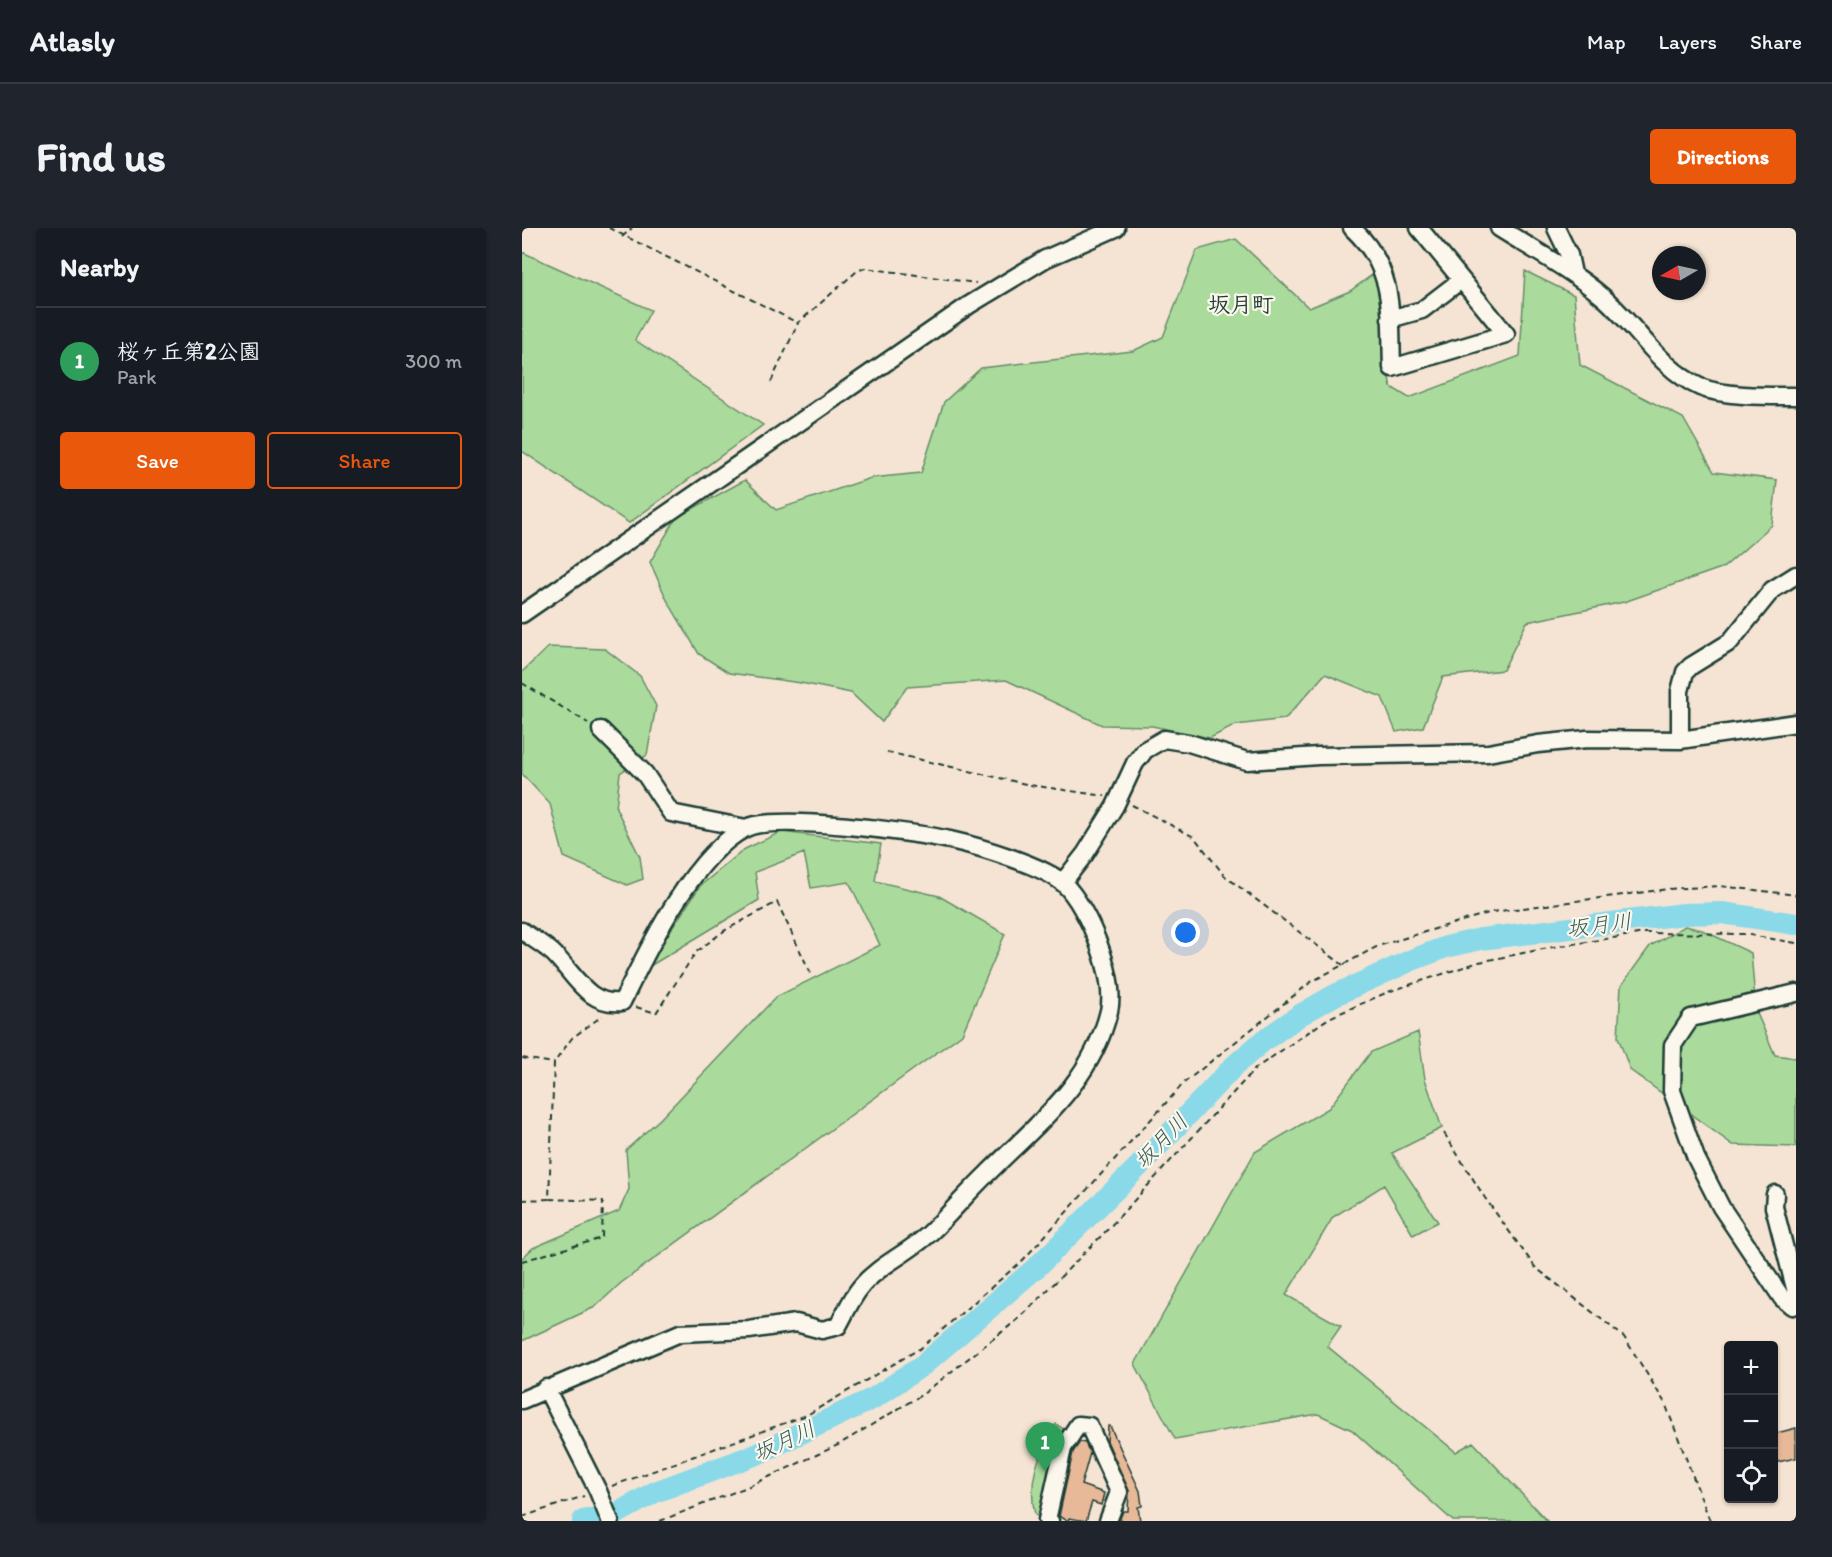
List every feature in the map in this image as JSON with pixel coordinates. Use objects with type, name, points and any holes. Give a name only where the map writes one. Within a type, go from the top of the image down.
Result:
[{"type":"street","points":[[1352,228],[1368,243],[1387,280],[1392,368],[1506,334],[1419,228]]},
{"type":"street","points":[[1499,228],[1573,274],[1603,297],[1669,365],[1691,382],[1704,388],[1724,392],[1796,396]]},
{"type":"street","points":[[1556,228],[1569,255],[1573,274]]},
{"type":"street","points":[[522,614],[992,291],[1045,260],[1112,229]]},
{"type":"street","points":[[1390,319],[1422,310],[1461,280]]},
{"type":"street","points":[[1680,740],[1680,691],[1685,672],[1730,642],[1772,590],[1796,575]]},
{"type":"street","points":[[1063,882],[1085,854],[1119,798],[1135,763],[1145,750],[1164,739],[1189,743],[1247,761],[1318,756],[1488,753],[1538,744],[1587,739],[1680,740],[1796,723]]},
{"type":"street","points":[[601,730],[645,774],[670,813],[746,828]]},
{"type":"street","points":[[522,931],[552,952],[594,998],[616,1003],[653,939],[699,871],[718,849],[746,828],[760,824],[812,824],[950,840],[999,854],[1063,882],[1096,937],[1111,982],[1110,1010],[1095,1051],[1074,1087],[1048,1117],[988,1172],[929,1234],[861,1287],[838,1326],[822,1330],[796,1323],[749,1330],[680,1333],[522,1400]]},
{"type":"street","points":[[1796,993],[1691,1017],[1673,1045],[1672,1091],[1696,1158],[1721,1207],[1782,1298],[1792,1306],[1796,1304]]},
{"type":"street","points":[[1775,1194],[1774,1207],[1796,1292]]},
{"type":"street","points":[[546,1388],[598,1491],[610,1521]]},
{"type":"street","points":[[1050,1521],[1047,1520],[1063,1448],[1078,1425],[1089,1426],[1119,1492],[1108,1521]]},
{"type":"path","points":[[609,228],[622,237],[798,323]]},
{"type":"path","points":[[622,237],[632,228]]},
{"type":"path","points":[[771,382],[798,323],[857,271],[865,268],[978,284],[992,291]]},
{"type":"path","points":[[522,683],[601,730]]},
{"type":"path","points":[[887,752],[1030,785],[1119,798],[1194,837],[1225,876],[1343,965]]},
{"type":"path","points":[[522,1517],[807,1416],[921,1348],[1023,1260],[1185,1082],[1311,982],[1378,946],[1492,912],[1668,890],[1720,886],[1796,895]]},
{"type":"path","points":[[549,1199],[554,1063],[572,1038],[616,1003],[656,1013],[696,952],[724,931],[777,902],[811,974]]},
{"type":"path","points":[[660,1521],[747,1487],[838,1445],[923,1394],[1021,1317],[1107,1230],[1256,1068],[1329,1018],[1388,992],[1479,962],[1564,945],[1645,933],[1744,934],[1796,943]]},
{"type":"path","points":[[522,1058],[554,1063]]},
{"type":"path","points":[[1444,1133],[1485,1198],[1535,1267],[1624,1337],[1665,1403],[1710,1521]]},
{"type":"path","points":[[522,1200],[603,1201],[602,1238],[522,1261]]},
{"type":"green space","points":[[1236,239],[1309,308],[1350,291],[1376,272],[1392,338],[1383,351],[1391,387],[1409,398],[1520,356],[1525,271],[1574,295],[1580,365],[1683,418],[1714,472],[1777,480],[1772,525],[1724,567],[1624,602],[1527,622],[1503,670],[1443,677],[1423,727],[1396,732],[1382,697],[1325,674],[1285,719],[1236,725],[1210,738],[1152,726],[1102,725],[1006,680],[907,687],[882,722],[851,693],[729,673],[699,654],[667,600],[650,562],[676,518],[745,480],[776,510],[871,478],[921,473],[944,402],[981,368],[1133,351],[1163,337],[1197,250]]},
{"type":"green space","points":[[522,252],[651,310],[635,340],[763,425],[629,523],[522,451]]},
{"type":"green space","points":[[548,647],[605,649],[640,676],[656,706],[647,755],[620,773],[616,808],[640,857],[643,879],[627,885],[564,857],[550,804],[522,774],[522,672]]},
{"type":"green space","points":[[781,832],[881,844],[875,881],[939,896],[1005,934],[962,1034],[621,1283],[595,1307],[522,1341],[522,1258],[533,1248],[619,1211],[629,1189],[626,1150],[661,1118],[776,997],[880,945],[849,882],[811,888],[804,853],[755,872],[759,900],[645,969],[700,886],[745,849]]},
{"type":"green space","points":[[1685,926],[1702,930],[1751,953],[1756,1011],[1775,1055],[1796,1058],[1796,1147],[1733,1145],[1630,1070],[1618,1037],[1621,986],[1650,946]]},
{"type":"green space","points":[[1418,1032],[1425,1079],[1442,1128],[1392,1153],[1438,1222],[1413,1235],[1384,1185],[1333,1217],[1286,1295],[1341,1326],[1327,1346],[1456,1452],[1473,1442],[1547,1521],[1453,1521],[1352,1430],[1318,1414],[1175,1439],[1135,1364],[1255,1152],[1329,1108],[1371,1052]]},
{"type":"green space","points":[[1056,1424],[1069,1433],[1043,1518],[1035,1515],[1034,1479],[1044,1446]]},
{"type":"building","points":[[1108,1426],[1140,1491],[1142,1506],[1138,1507],[1140,1521],[1119,1521],[1123,1511],[1128,1511],[1129,1491],[1107,1441]]},
{"type":"building","points":[[1796,1428],[1796,1458],[1778,1462],[1778,1433]]},
{"type":"building","points":[[1080,1442],[1085,1443],[1090,1453],[1081,1485],[1104,1493],[1101,1505],[1092,1502],[1086,1521],[1069,1518],[1068,1521],[1059,1516],[1073,1452]]},
{"type":"waterway","name":"坂月川","points":[[583,1521],[618,1513],[655,1492],[757,1454],[874,1398],[923,1365],[1038,1266],[1138,1167],[1235,1065],[1263,1041],[1300,1015],[1335,995],[1412,960],[1446,947],[1481,939],[1684,914],[1722,913],[1796,924]]},
{"type":"place","name":"桜ヶ丘第2公園","points":[[1045,1472]]},
{"type":"district","name":"坂月町","points":[[1241,304]]}]
